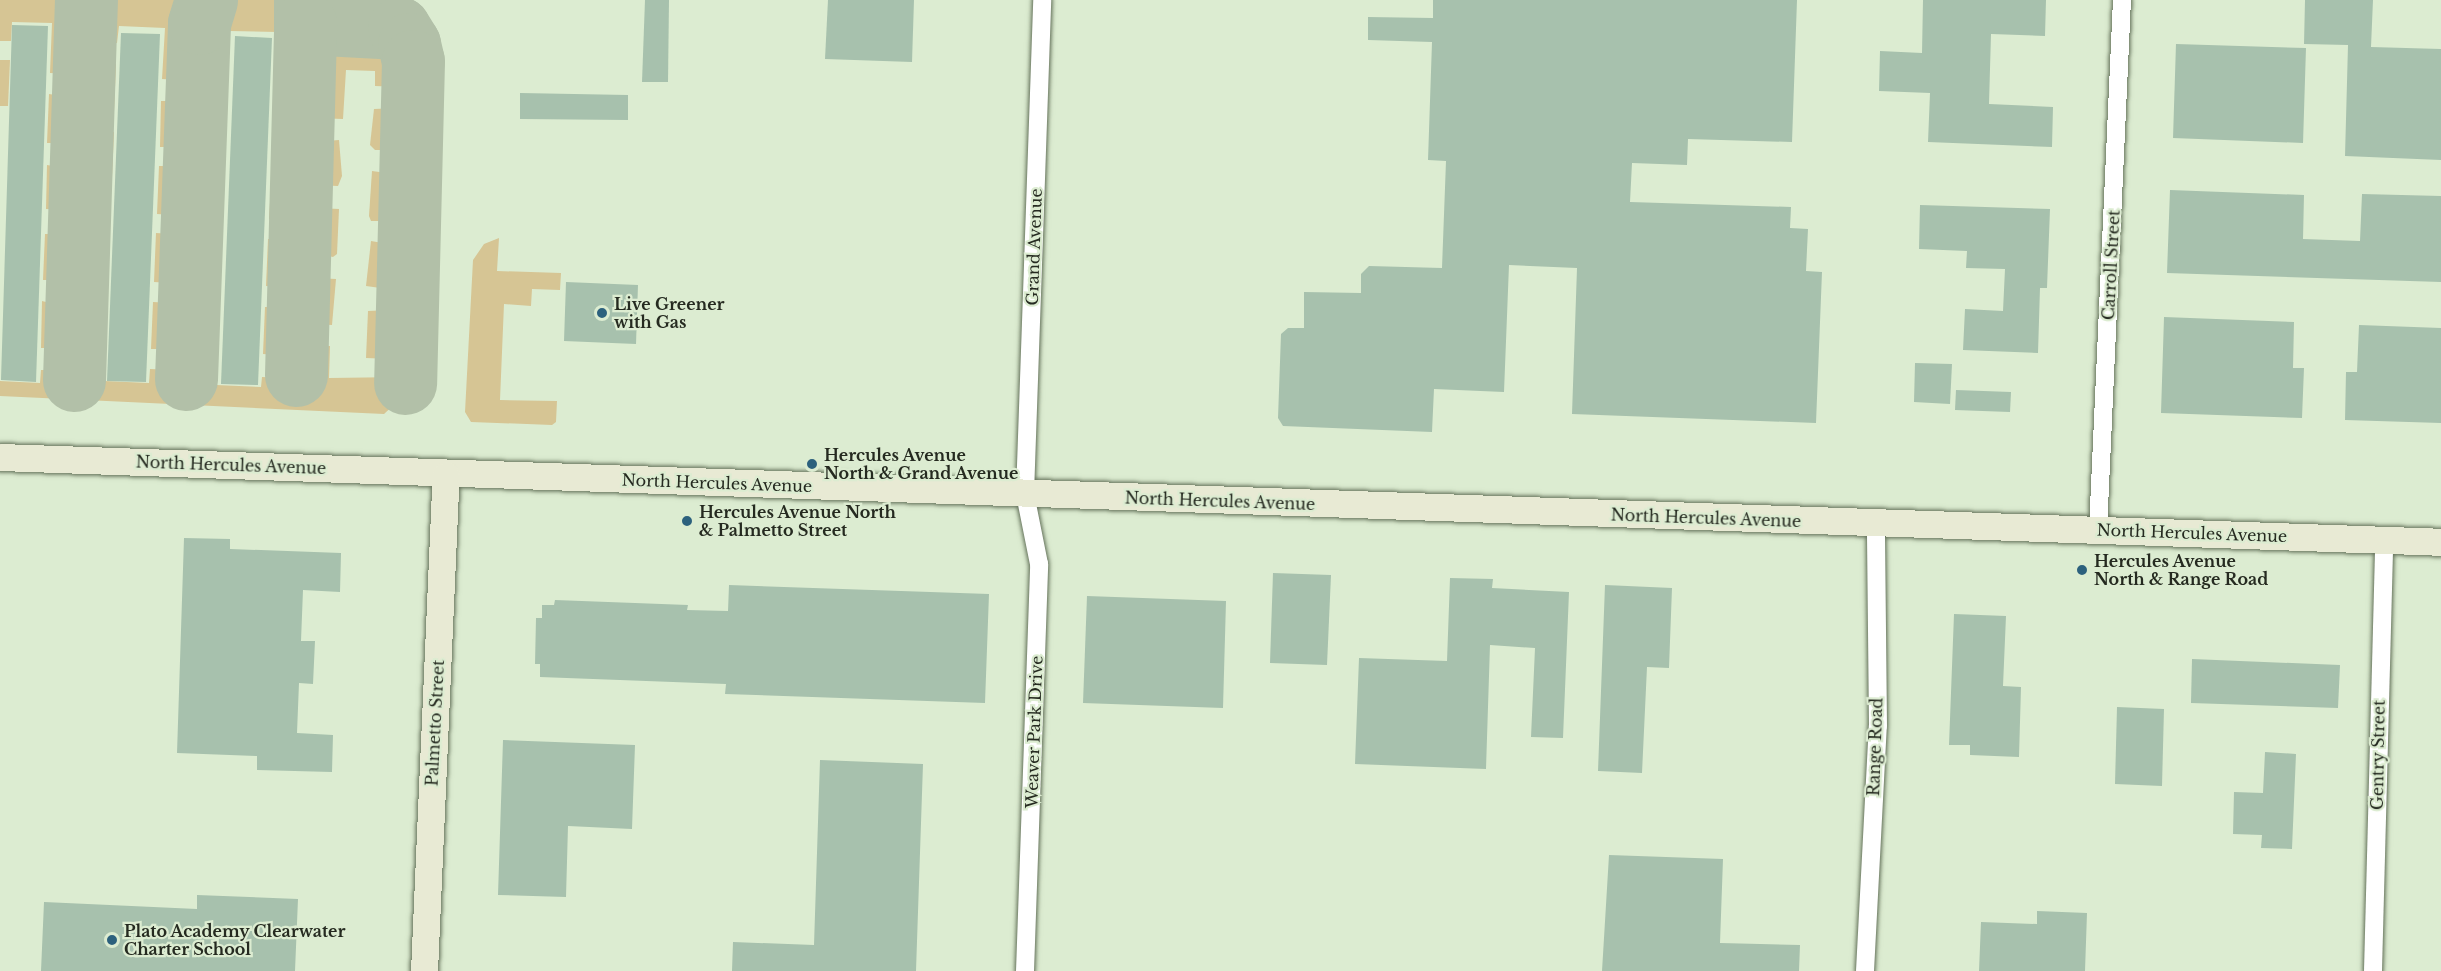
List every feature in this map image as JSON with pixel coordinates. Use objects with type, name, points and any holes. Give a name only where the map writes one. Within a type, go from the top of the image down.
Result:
[{"type":"street","name":"Grand Avenue","points":[[1025,494],[1042,0]]},
{"type":"street","name":"Carroll Street","points":[[2098,530],[2122,0]]},
{"type":"street","name":"North Hercules Avenue","points":[[0,457],[446,475],[2441,542]]},
{"type":"street","name":"Palmetto Street","points":[[424,971],[446,475]]},
{"type":"street","name":"Weaver Park Drive","points":[[1025,494],[1040,564],[1025,971]]},
{"type":"street","name":"Range Road","points":[[1865,971],[1878,726],[1876,524]]},
{"type":"street","name":"Gentry Street","points":[[2373,971],[2384,540]]},
{"type":"shaded area","points":[[0,0],[78,0],[76,68],[70,74],[50,73],[52,23],[12,22],[11,41],[0,41]]},
{"type":"shaded area","points":[[96,0],[192,0],[185,72],[178,80],[162,79],[165,28],[119,26],[117,43],[102,43],[95,36]]},
{"type":"shaded area","points":[[218,0],[290,0],[297,6],[295,78],[275,84],[277,32],[230,31],[229,47],[212,46],[207,40]]},
{"type":"shaded area","points":[[339,0],[406,0],[405,9],[416,10],[416,19],[359,16]]},
{"type":"shaded area","points":[[324,32],[381,34],[402,59],[401,87],[375,86],[375,71],[346,70],[343,119],[316,118],[313,112],[315,45]]},
{"type":"shaded area","points":[[422,37],[437,38],[427,374],[384,414],[0,396],[0,381],[40,383],[41,370],[59,370],[69,382],[83,381],[85,338],[94,334],[105,334],[104,381],[149,383],[150,369],[174,370],[174,380],[193,380],[195,345],[201,338],[217,339],[216,385],[261,387],[262,377],[304,379],[307,345],[330,346],[329,378],[402,377],[402,384],[413,384]]},
{"type":"shaded area","points":[[0,60],[10,60],[8,106],[0,106]]},
{"type":"shaded area","points":[[102,63],[116,64],[114,111],[101,110],[94,104],[94,70]]},
{"type":"shaded area","points":[[211,67],[228,68],[227,116],[210,114],[204,107],[204,74]]},
{"type":"shaded area","points":[[49,94],[75,98],[72,143],[47,143]]},
{"type":"shaded area","points":[[161,101],[178,101],[185,106],[184,142],[176,147],[160,147]]},
{"type":"shaded area","points":[[274,105],[287,105],[295,111],[293,146],[285,152],[273,152]]},
{"type":"shaded area","points":[[398,108],[402,111],[402,146],[399,150],[375,150],[370,145],[374,109]]},
{"type":"shaded area","points":[[99,131],[114,132],[112,177],[97,177],[91,169],[92,137]]},
{"type":"shaded area","points":[[209,135],[226,136],[224,184],[209,182],[202,176],[203,140]]},
{"type":"shaded area","points":[[339,140],[342,176],[338,186],[315,185],[311,181],[313,142]]},
{"type":"shaded area","points":[[47,165],[71,169],[69,203],[65,210],[46,209]]},
{"type":"shaded area","points":[[159,166],[174,166],[183,173],[181,211],[172,215],[157,214]]},
{"type":"shaded area","points":[[372,171],[401,175],[399,218],[395,221],[371,221],[369,216]]},
{"type":"shaded area","points":[[272,172],[286,173],[293,178],[292,213],[283,219],[269,219]]},
{"type":"shaded area","points":[[100,198],[111,199],[109,245],[96,246],[89,238],[90,204]]},
{"type":"shaded area","points":[[208,203],[223,204],[221,250],[207,249],[199,241],[201,209]]},
{"type":"shaded area","points":[[318,208],[339,209],[337,254],[333,257],[310,252],[311,219]]},
{"type":"shaded area","points":[[156,233],[172,234],[180,243],[178,276],[171,283],[154,282]]},
{"type":"shaded area","points":[[45,234],[63,234],[69,239],[67,277],[62,280],[43,280]]},
{"type":"shaded area","points":[[499,238],[497,271],[561,273],[560,290],[532,289],[531,306],[504,304],[500,400],[557,401],[556,422],[552,425],[471,422],[465,412],[473,260],[484,244]]},
{"type":"shaded area","points":[[268,239],[282,239],[290,245],[288,282],[281,287],[266,286]]},
{"type":"shaded area","points":[[371,241],[400,246],[395,290],[366,286]]},
{"type":"shaded area","points":[[93,267],[108,268],[106,313],[93,312],[86,306],[88,271]]},
{"type":"shaded area","points":[[206,271],[221,271],[218,318],[202,317],[197,309],[198,277]]},
{"type":"shaded area","points":[[336,279],[332,325],[312,324],[306,319],[308,280]]},
{"type":"shaded area","points":[[42,301],[66,307],[65,342],[59,348],[41,348]]},
{"type":"shaded area","points":[[153,302],[171,303],[177,309],[175,342],[169,349],[151,349]]},
{"type":"shaded area","points":[[265,307],[281,307],[287,314],[286,350],[277,355],[263,354]]},
{"type":"shaded area","points":[[389,310],[397,318],[396,354],[391,359],[366,358],[368,311]]},
{"type":"building","points":[[645,0],[669,0],[668,82],[642,82]]},
{"type":"building","points":[[828,0],[914,0],[912,62],[825,59]]},
{"type":"building","points":[[1433,0],[1797,0],[1792,142],[1688,139],[1687,165],[1632,163],[1630,202],[1791,207],[1790,228],[1808,229],[1806,271],[1822,272],[1816,423],[1572,414],[1577,268],[1509,265],[1504,392],[1434,389],[1432,432],[1283,426],[1278,418],[1281,334],[1288,328],[1304,328],[1304,292],[1361,293],[1361,274],[1369,266],[1442,268],[1446,161],[1428,160],[1432,42],[1368,40],[1368,17],[1433,18]]},
{"type":"building","points":[[1923,0],[2046,0],[2045,36],[1991,34],[1989,104],[2053,107],[2052,147],[1928,142],[1930,93],[1879,91],[1880,51],[1922,53]]},
{"type":"building","points":[[2305,0],[2373,0],[2371,47],[2441,49],[2441,160],[2345,156],[2348,45],[2304,44]]},
{"type":"building","points":[[12,25],[48,26],[36,382],[1,380]]},
{"type":"building","points":[[121,33],[160,34],[146,382],[107,381]]},
{"type":"building","points":[[235,36],[272,38],[258,385],[221,384]]},
{"type":"building","points":[[2176,44],[2306,48],[2303,143],[2173,138]]},
{"type":"building","points":[[520,93],[628,95],[628,120],[520,119]]},
{"type":"building","points":[[2170,190],[2304,195],[2303,239],[2360,241],[2362,194],[2441,196],[2441,282],[2167,273]]},
{"type":"building","points":[[1920,205],[2050,209],[2047,288],[2040,288],[2038,353],[1963,350],[1965,309],[2003,311],[2005,269],[1966,268],[1967,251],[1919,249]]},
{"type":"building","points":[[566,282],[638,285],[636,344],[564,341]]},
{"type":"building","points":[[2164,317],[2294,322],[2293,368],[2304,368],[2302,418],[2161,413]]},
{"type":"building","points":[[2359,325],[2441,328],[2441,423],[2345,420],[2346,372],[2357,372]]},
{"type":"building","points":[[1915,363],[1952,364],[1950,404],[1914,402]]},
{"type":"building","points":[[1956,390],[2011,392],[2010,412],[1955,410]]},
{"type":"building","points":[[184,538],[230,539],[230,549],[341,553],[340,592],[303,590],[301,641],[315,641],[313,684],[299,683],[297,733],[333,735],[332,772],[257,770],[257,756],[177,753]]},
{"type":"building","points":[[1273,573],[1331,575],[1327,665],[1270,663]]},
{"type":"building","points":[[1450,578],[1493,579],[1492,588],[1569,592],[1563,738],[1531,737],[1535,648],[1490,645],[1486,769],[1355,764],[1359,658],[1447,661]]},
{"type":"building","points":[[729,585],[989,594],[985,703],[725,694],[726,684],[540,677],[540,664],[535,664],[536,618],[542,618],[542,605],[554,605],[555,600],[688,605],[687,610],[728,611]]},
{"type":"building","points":[[1605,585],[1672,588],[1669,668],[1647,667],[1642,773],[1598,771]]},
{"type":"building","points":[[1087,596],[1226,601],[1223,708],[1083,703]]},
{"type":"building","points":[[1954,614],[2006,616],[2003,686],[2021,687],[2019,757],[1970,755],[1970,745],[1949,745]]},
{"type":"building","points":[[2192,659],[2340,665],[2338,708],[2191,703]]},
{"type":"building","points":[[2117,707],[2164,709],[2162,786],[2115,784]]},
{"type":"building","points":[[503,740],[635,745],[632,829],[568,826],[566,897],[498,895]]},
{"type":"building","points":[[2265,752],[2296,754],[2292,849],[2261,848],[2262,835],[2233,834],[2234,792],[2263,793]]},
{"type":"building","points":[[820,760],[923,764],[916,971],[732,971],[733,942],[814,945]]},
{"type":"building","points":[[1609,855],[1723,859],[1720,943],[1800,945],[1799,971],[1602,971]]},
{"type":"building","points":[[197,895],[298,899],[295,971],[41,971],[44,902],[197,909]]},
{"type":"building","points":[[2037,911],[2087,913],[2085,971],[1979,971],[1981,922],[2037,924]]},
{"type":"taxiway","points":[[74,380],[86,0]]},
{"type":"taxiway","points":[[186,379],[199,23],[206,0]]},
{"type":"taxiway","points":[[305,0],[305,23],[399,28],[409,44],[413,61],[405,383]]},
{"type":"taxiway","points":[[296,375],[305,23]]},
{"type":"place","name":"Live Greener with Gas","points":[[602,313]]},
{"type":"place","name":"Hercules Avenue North & Grand Avenue","points":[[812,464]]},
{"type":"place","name":"Hercules Avenue North & Palmetto Street","points":[[687,521]]},
{"type":"place","name":"Hercules Avenue North & Range Road","points":[[2082,570]]},
{"type":"place","name":"Plato Academy Clearwater Charter School","points":[[112,940]]}]
